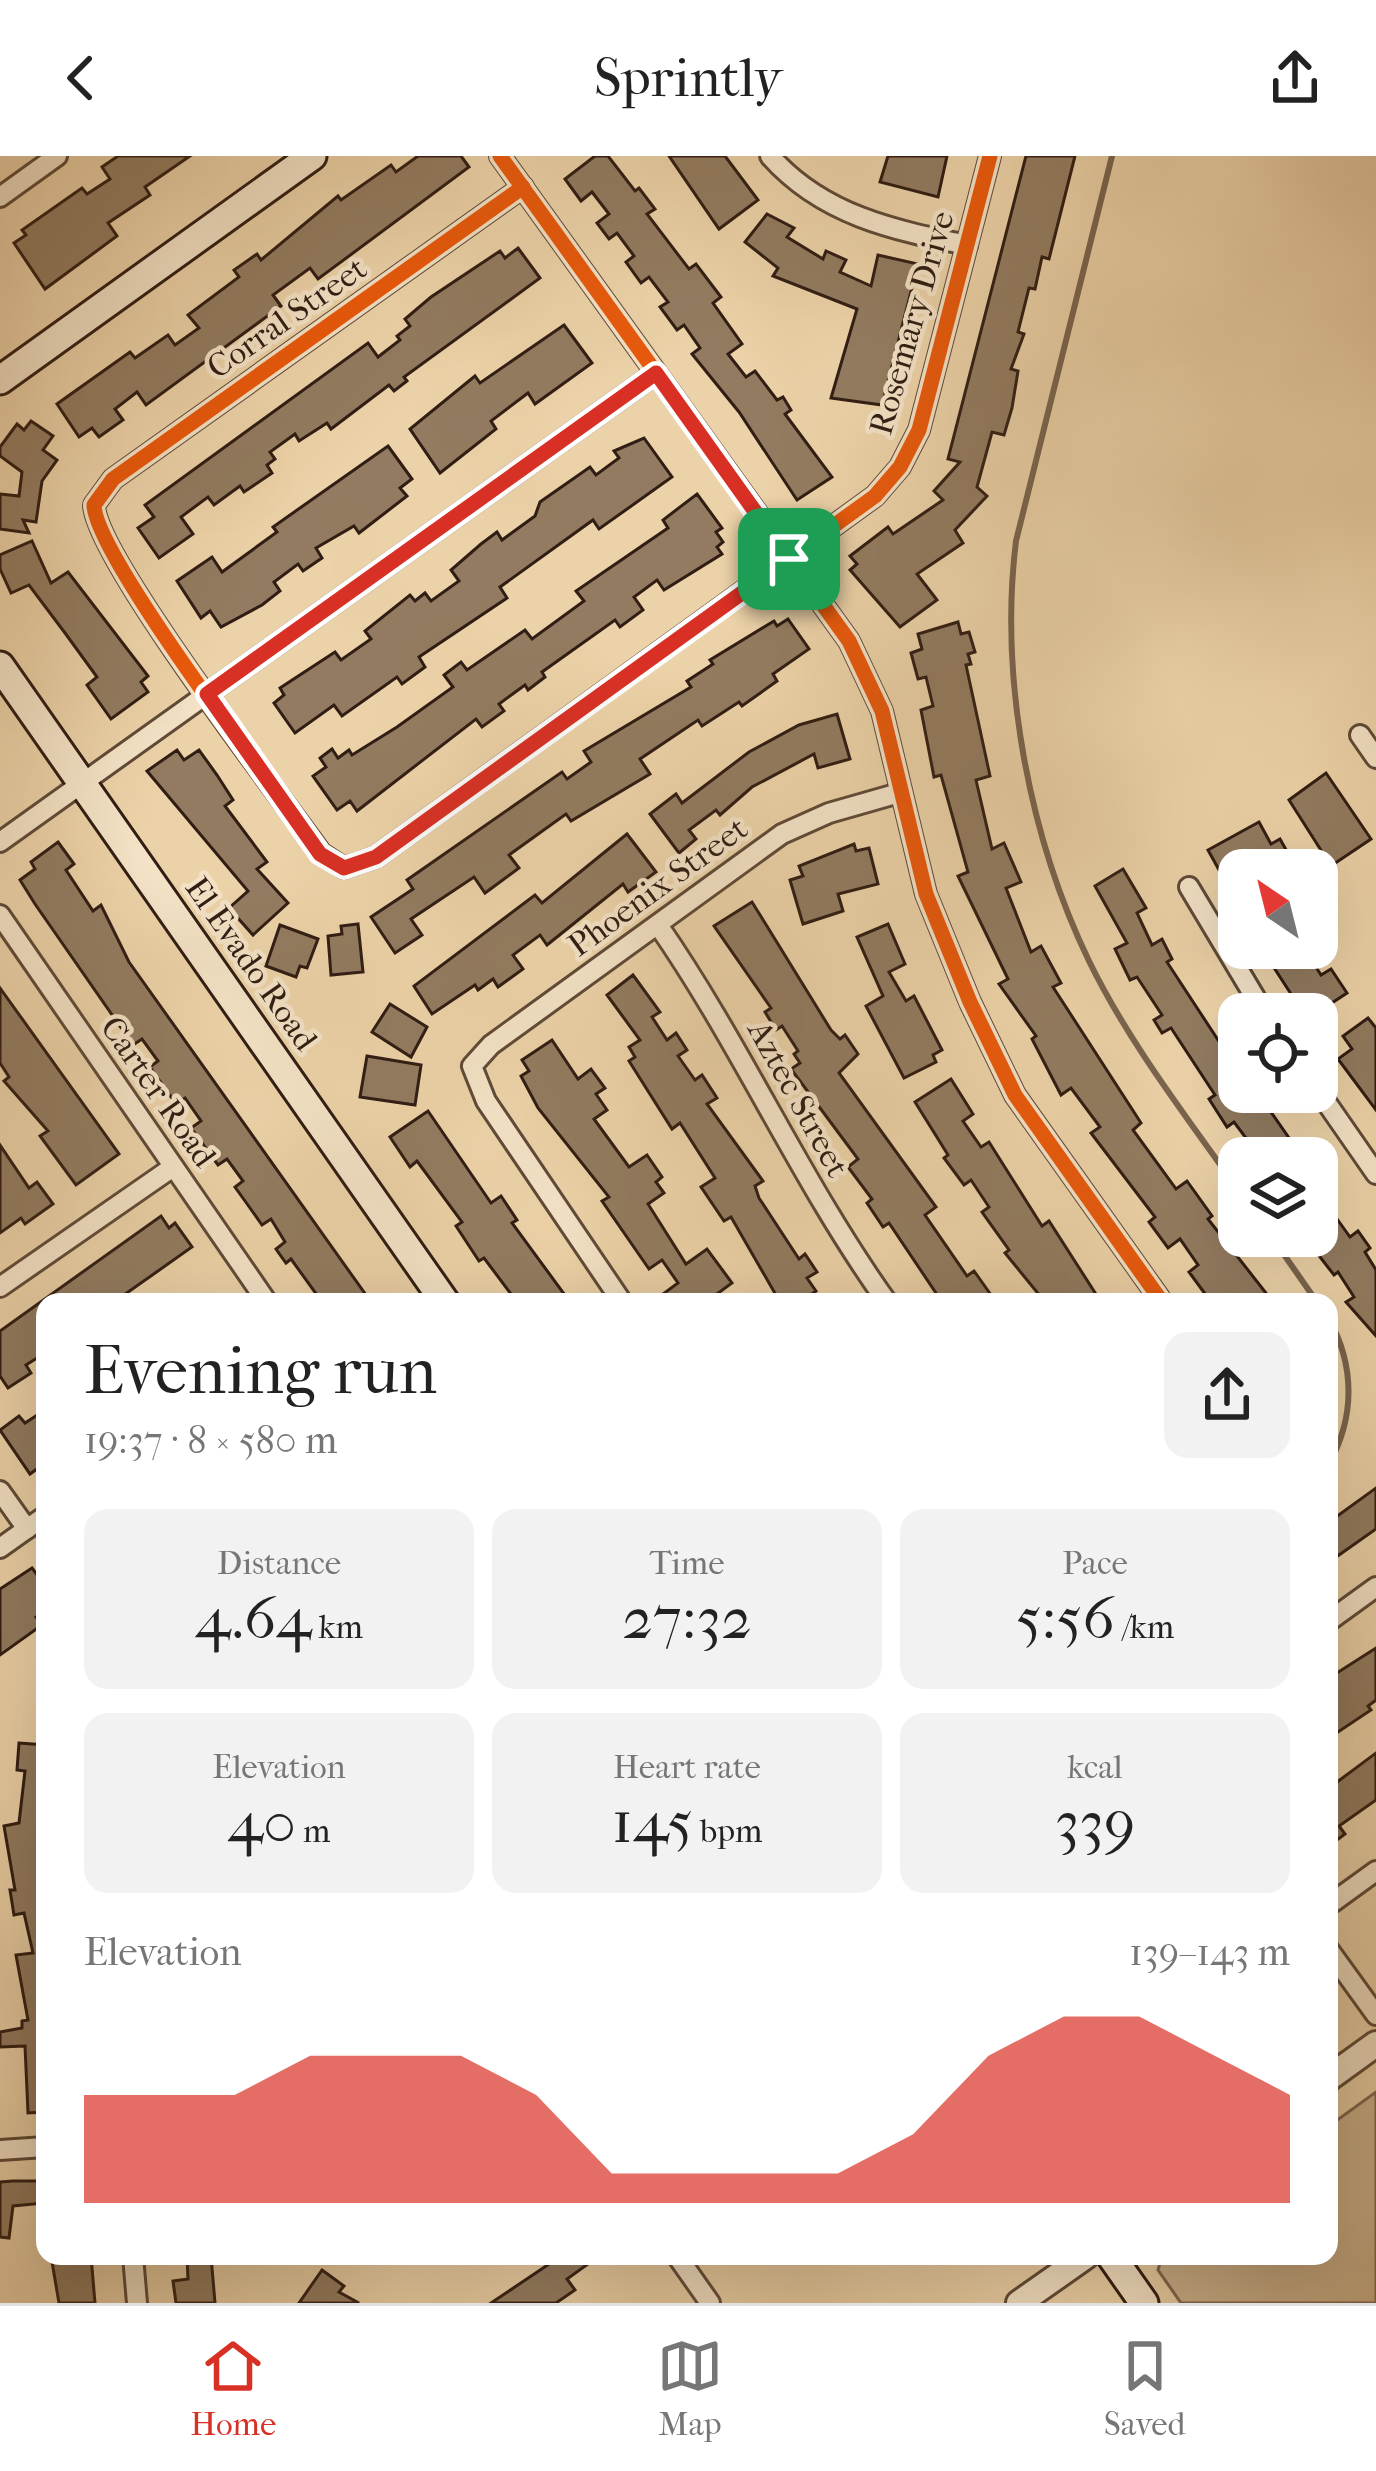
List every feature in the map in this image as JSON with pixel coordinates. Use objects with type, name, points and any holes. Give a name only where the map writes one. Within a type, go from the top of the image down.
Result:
[{"type":"main road","points":[[0,380],[311,156]]},
{"type":"main road","name":"El Evado Road","points":[[0,666],[439,1293]]},
{"type":"main road","points":[[1117,2265],[1144,2303]]},
{"type":"street","points":[[0,197],[57,156]]},
{"type":"street","points":[[500,156],[849,641],[874,694],[926,894],[1016,1095],[1156,1293]]},
{"type":"street","points":[[770,156],[805,192],[839,212],[967,245]]},
{"type":"street","name":"Rosemary Drive","points":[[207,694],[320,854],[344,868],[376,857],[875,496],[900,467],[920,430],[989,156]]},
{"type":"street","name":"Corral Street","points":[[207,694],[101,538],[94,505],[113,478],[523,188]]},
{"type":"street","points":[[0,842],[656,373]]},
{"type":"street","points":[[1360,735],[1376,758]]},
{"type":"street","name":"Phoenix Street","points":[[616,1293],[486,1101],[472,1066],[491,1045],[782,834],[829,813],[899,793]]},
{"type":"street","points":[[1189,887],[1252,993]]},
{"type":"street","name":"Carter Road","points":[[0,915],[261,1293]]},
{"type":"street","name":"Aztec Street","points":[[658,925],[700,985],[849,1249],[881,1293]]},
{"type":"street","points":[[1334,1113],[1376,1174]]},
{"type":"street","points":[[0,1287],[173,1167]]},
{"type":"street","points":[[0,1491],[26,1529]]},
{"type":"street","points":[[0,1548],[36,1522]]},
{"type":"street","points":[[1338,1614],[1376,1587]]},
{"type":"street","points":[[1338,1898],[1376,1871]]},
{"type":"street","points":[[1338,1962],[1376,2015]]},
{"type":"street","points":[[1338,2071],[1376,2044]]},
{"type":"street","points":[[0,2150],[36,2148]]},
{"type":"street","points":[[134,2265],[137,2303]]},
{"type":"street","points":[[683,2265],[710,2303]]},
{"type":"street","points":[[1018,2303],[1073,2265]]},
{"type":"shaded area","points":[[1376,2092],[1376,2303],[1181,2303],[1158,2270],[1159,2265],[1338,2265],[1338,2119]]},
{"type":"building","points":[[118,156],[190,156],[145,187],[150,195],[108,223],[117,236],[45,289],[14,243],[26,235],[22,230],[82,188],[87,194],[110,179],[102,167]]},
{"type":"building","points":[[418,156],[461,156],[469,167],[318,279],[310,268],[273,295],[281,306],[146,405],[137,392],[115,409],[123,420],[99,437],[92,428],[79,437],[57,404],[130,352],[135,358],[168,335],[175,345],[199,328],[188,315],[239,277],[234,270],[257,254],[261,260],[338,196],[341,200],[391,165],[396,172]]},
{"type":"building","points":[[595,156],[608,156],[635,191],[639,188],[655,209],[647,214],[689,269],[696,264],[721,297],[713,303],[742,344],[728,354],[746,377],[755,371],[777,400],[783,397],[791,410],[785,414],[832,477],[797,500],[739,412],[692,354],[700,348],[684,325],[677,330],[660,307],[668,302],[649,277],[641,283],[626,262],[634,256],[617,233],[609,239],[597,223],[609,214],[592,192],[581,201],[565,179]]},
{"type":"building","points":[[669,156],[725,156],[758,200],[719,229]]},
{"type":"building","points":[[888,156],[947,156],[938,197],[880,182]]},
{"type":"building","points":[[1026,156],[1075,156],[1049,259],[1042,257],[1018,332],[1024,334],[1011,369],[1018,371],[1012,408],[1004,435],[992,432],[977,487],[987,496],[955,530],[963,543],[917,574],[937,600],[900,627],[850,570],[857,564],[850,556],[888,527],[893,534],[943,500],[934,491],[960,462],[948,459]]},
{"type":"building","points":[[767,214],[794,228],[787,237],[823,259],[826,251],[846,260],[840,272],[871,286],[878,255],[918,264],[882,405],[831,398],[857,309],[773,276],[778,268],[745,242]]},
{"type":"building","points":[[518,248],[540,278],[404,377],[407,381],[394,391],[389,385],[331,429],[327,423],[299,441],[295,434],[270,452],[275,459],[267,465],[272,473],[244,492],[240,486],[214,505],[208,497],[181,517],[193,534],[159,558],[138,528],[154,517],[145,505],[368,343],[378,357],[400,340],[397,336],[410,326],[405,319],[431,297],[500,251],[505,258]]},
{"type":"building","points":[[564,325],[592,363],[535,404],[528,393],[491,421],[496,429],[440,473],[410,429],[475,376],[480,383]]},
{"type":"building","points":[[31,421],[53,436],[43,450],[57,460],[42,481],[36,522],[23,520],[29,533],[0,529],[0,494],[19,496],[22,472],[0,456],[0,447],[17,424],[24,430]]},
{"type":"building","points":[[644,438],[672,477],[599,529],[593,520],[500,587],[507,598],[419,657],[425,667],[402,684],[397,677],[342,716],[334,705],[295,733],[274,703],[284,695],[280,688],[335,652],[341,660],[371,639],[365,631],[410,595],[415,601],[425,593],[431,601],[459,581],[451,570],[481,544],[497,532],[502,540],[535,516],[540,502],[590,467],[596,475],[619,458],[614,451]]},
{"type":"building","points":[[388,446],[412,479],[400,488],[407,496],[359,533],[354,526],[316,548],[322,558],[303,571],[298,564],[274,582],[280,591],[262,605],[221,627],[210,611],[201,618],[177,581],[212,557],[222,572],[277,532],[273,527]]},
{"type":"building","points":[[697,494],[722,528],[716,532],[723,542],[717,547],[722,554],[664,590],[657,580],[634,597],[643,610],[620,627],[615,620],[542,672],[545,677],[499,704],[504,711],[482,727],[476,719],[357,811],[350,801],[337,810],[313,776],[326,767],[320,758],[332,749],[338,758],[349,750],[352,755],[397,727],[453,687],[444,675],[461,662],[467,670],[525,630],[532,639],[584,601],[576,591],[668,528],[663,520]]},
{"type":"building","points":[[32,541],[51,583],[68,572],[148,676],[141,682],[148,692],[111,719],[87,685],[97,677],[65,633],[29,585],[11,593],[0,569],[0,555]]},
{"type":"building","points":[[788,619],[809,649],[773,674],[777,681],[702,726],[698,720],[640,759],[650,774],[571,821],[566,814],[509,855],[519,868],[485,893],[474,877],[411,919],[422,935],[395,953],[371,917],[413,889],[407,880],[562,772],[567,779],[591,762],[584,751],[691,687],[687,681],[713,664],[710,660],[774,621],[777,626]]},
{"type":"building","points":[[958,622],[961,634],[969,632],[975,652],[968,654],[971,664],[966,665],[990,776],[976,780],[992,849],[1004,843],[1021,882],[1006,888],[1031,952],[1041,946],[1061,983],[1053,987],[1141,1123],[1133,1130],[1176,1189],[1187,1181],[1212,1216],[1208,1219],[1218,1232],[1218,1257],[1238,1257],[1266,1293],[1204,1293],[1189,1272],[1198,1265],[1180,1239],[1168,1248],[1149,1222],[1155,1217],[1091,1133],[1100,1127],[1071,1088],[1061,1095],[1032,1039],[1036,1036],[999,984],[1008,979],[958,876],[968,872],[941,775],[934,777],[921,710],[933,706],[926,677],[918,679],[911,653],[922,649],[918,634]]},
{"type":"building","points":[[837,714],[850,759],[818,768],[814,754],[752,787],[720,815],[716,810],[689,830],[696,839],[679,853],[650,814],[676,794],[682,803],[749,752],[799,725]]},
{"type":"building","points":[[177,750],[184,760],[199,750],[233,800],[225,806],[267,862],[257,869],[288,903],[253,935],[229,908],[248,891],[147,771]]},
{"type":"building","points":[[1326,773],[1371,839],[1338,861],[1338,849],[1320,849],[1289,800]]},
{"type":"building","points":[[1259,822],[1271,844],[1280,839],[1286,849],[1218,849],[1218,868],[1208,850]]},
{"type":"building","points":[[627,834],[656,872],[628,892],[623,884],[547,945],[540,935],[513,955],[523,969],[498,987],[493,979],[478,990],[475,985],[432,1014],[414,986],[535,895],[542,903]]},
{"type":"building","points":[[58,842],[74,864],[66,870],[93,911],[101,905],[129,962],[365,1293],[316,1293],[291,1259],[286,1263],[276,1249],[285,1242],[271,1219],[262,1225],[235,1187],[243,1181],[227,1159],[218,1165],[191,1128],[201,1121],[185,1098],[176,1104],[150,1067],[158,1061],[142,1039],[133,1045],[35,904],[20,880],[35,869],[31,862]]},
{"type":"building","points":[[854,844],[856,851],[869,848],[878,884],[838,894],[843,911],[803,924],[790,880],[803,876],[799,866]]},
{"type":"building","points":[[1123,869],[1146,908],[1137,913],[1152,945],[1162,939],[1172,959],[1167,962],[1218,1040],[1218,1113],[1209,1099],[1215,1095],[1171,1028],[1162,1033],[1154,1020],[1162,1015],[1137,977],[1130,980],[1115,949],[1127,943],[1095,886]]},
{"type":"building","points":[[752,902],[831,1030],[840,1039],[845,1035],[858,1054],[839,1073],[936,1207],[925,1215],[967,1276],[974,1271],[990,1293],[936,1293],[889,1223],[883,1227],[867,1203],[872,1199],[848,1167],[858,1159],[791,1069],[800,1063],[794,1054],[798,1051],[782,1026],[776,1030],[765,1012],[771,1008],[714,926]]},
{"type":"building","points":[[358,924],[363,972],[331,975],[328,936],[342,934],[341,926]]},
{"type":"building","points":[[888,924],[905,964],[889,972],[906,1001],[914,996],[942,1050],[933,1055],[936,1062],[904,1078],[866,1006],[883,996],[857,937]]},
{"type":"building","points":[[280,925],[318,939],[307,968],[300,966],[296,977],[266,966]]},
{"type":"building","points":[[1275,969],[1317,969],[1321,975],[1331,969],[1347,993],[1338,999],[1338,993],[1290,993]]},
{"type":"building","points":[[633,975],[660,1012],[652,1017],[667,1040],[676,1033],[687,1050],[678,1056],[695,1080],[702,1075],[717,1098],[707,1104],[763,1181],[755,1186],[759,1198],[799,1259],[805,1254],[817,1272],[807,1278],[816,1291],[775,1293],[731,1217],[724,1221],[701,1187],[715,1178],[680,1123],[672,1129],[629,1061],[635,1057],[629,1047],[640,1040],[607,995]]},
{"type":"building","points":[[0,988],[119,1154],[76,1185],[40,1136],[48,1131],[4,1081],[9,1077],[0,1063]]},
{"type":"building","points":[[390,1004],[427,1027],[411,1057],[372,1032]]},
{"type":"building","points":[[1368,1018],[1376,1028],[1376,1110],[1338,1059],[1352,1049],[1343,1036]]},
{"type":"building","points":[[552,1040],[578,1079],[591,1069],[605,1088],[596,1094],[607,1110],[594,1119],[629,1167],[647,1155],[662,1177],[656,1182],[664,1193],[648,1204],[686,1264],[707,1249],[732,1283],[718,1293],[664,1293],[678,1283],[662,1260],[649,1269],[602,1201],[609,1197],[538,1108],[521,1076],[529,1071],[522,1060]]},
{"type":"building","points":[[367,1056],[421,1065],[415,1105],[360,1097]]},
{"type":"building","points":[[951,1079],[973,1114],[963,1121],[981,1147],[989,1142],[1042,1226],[1049,1221],[1095,1293],[1038,1293],[1005,1253],[1009,1250],[982,1212],[989,1207],[971,1180],[964,1185],[944,1158],[948,1155],[915,1102]]},
{"type":"building","points":[[428,1111],[491,1203],[501,1196],[517,1220],[512,1223],[563,1293],[510,1293],[484,1258],[479,1261],[456,1226],[462,1222],[417,1161],[410,1167],[390,1137]]},
{"type":"building","points":[[1218,1113],[1272,1113],[1288,1137],[1245,1137],[1234,1122],[1227,1127]]},
{"type":"building","points":[[0,1145],[29,1188],[37,1182],[53,1204],[25,1224],[21,1218],[0,1233]]},
{"type":"building","points":[[161,1216],[169,1228],[175,1223],[192,1247],[127,1293],[53,1293]]},
{"type":"building","points":[[1338,1220],[1350,1237],[1358,1231],[1370,1248],[1365,1252],[1376,1270],[1376,1336],[1346,1302],[1354,1297],[1338,1272],[1334,1275],[1320,1257],[1338,1257]]},
{"type":"building","points":[[36,1305],[36,1359],[26,1365],[31,1373],[8,1388],[0,1376],[0,1331]]},
{"type":"building","points":[[19,1416],[25,1423],[36,1416],[36,1470],[30,1474],[0,1430]]},
{"type":"building","points":[[1376,1488],[1376,1529],[1338,1556],[1338,1515]]},
{"type":"building","points":[[32,1568],[36,1573],[36,1629],[0,1655],[0,1589]]},
{"type":"building","points":[[1376,1648],[1376,1700],[1368,1706],[1371,1710],[1338,1732],[1338,1672]]},
{"type":"building","points":[[19,1743],[36,1744],[36,2113],[28,2113],[25,2046],[0,2047],[0,2032],[22,2028],[22,2021],[28,2020],[16,1955],[33,1953],[24,1913],[14,1915],[10,1890],[15,1890],[4,1826],[19,1823],[25,1771],[17,1770]]},
{"type":"building","points":[[1376,1753],[1376,1800],[1339,1826],[1345,1834],[1338,1839],[1338,1781]]},
{"type":"building","points":[[36,2181],[36,2204],[13,2206],[9,2238],[0,2237],[0,2182]]},
{"type":"building","points":[[53,2265],[92,2265],[95,2303],[59,2303]]},
{"type":"building","points":[[187,2265],[212,2265],[215,2303],[176,2303],[173,2281],[188,2279]]},
{"type":"building","points":[[548,2265],[586,2265],[567,2279],[575,2290],[556,2303],[491,2303]]},
{"type":"building","points":[[322,2270],[344,2286],[339,2292],[359,2303],[299,2303]]},
{"type":"waterway","points":[[1112,156],[1016,541],[1012,593],[1016,701],[1035,810],[1068,913],[1089,961],[1140,1050],[1218,1162]]},
{"type":"waterway","points":[[1286,1257],[1311,1293]]},
{"type":"waterway","points":[[1338,1337],[1348,1392],[1338,1446]]},
{"type":"cycle path","points":[[500,156],[849,641],[882,711],[926,894],[970,1002],[1015,1095],[1156,1293]]},
{"type":"cycle path","points":[[523,187],[113,479],[94,505],[124,573],[192,677],[321,853],[344,868],[376,857],[875,496],[900,467],[919,430],[990,156]]},
{"type":"route","points":[[656,373],[789,559],[376,857],[344,868],[320,854],[207,694],[656,373]]}]
